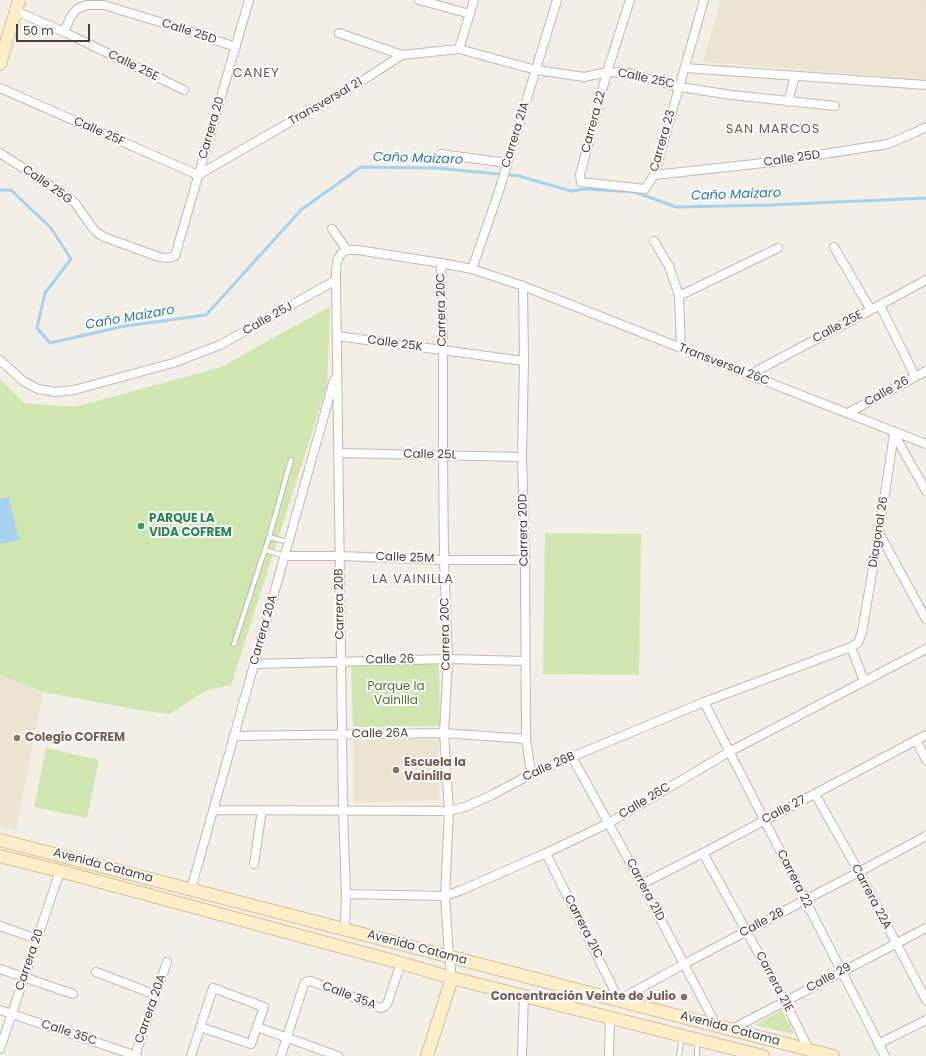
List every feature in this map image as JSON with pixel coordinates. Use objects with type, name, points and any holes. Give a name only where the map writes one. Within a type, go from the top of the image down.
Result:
[{"type":"main road","points":[[0,64],[18,6]]},
{"type":"main road","name":"Avenida Catama","points":[[0,840],[833,1056]]},
{"type":"main road","name":"Avenida Catama","points":[[0,856],[452,978],[763,1056]]},
{"type":"main road","points":[[427,1056],[452,978]]},
{"type":"street","name":"Carrera 20","points":[[175,256],[249,0]]},
{"type":"street","points":[[420,0],[470,14]]},
{"type":"street","points":[[459,49],[474,0]]},
{"type":"street","name":"Carrera 21A","points":[[472,269],[507,166],[556,0]]},
{"type":"street","name":"Carrera 22","points":[[630,0],[607,72],[580,175],[581,182],[645,188]]},
{"type":"street","name":"Carrera 23","points":[[645,188],[654,175],[704,0]]},
{"type":"street","name":"Calle 25D","points":[[64,32],[70,16],[77,9],[87,5],[104,5],[236,47]]},
{"type":"street","name":"Calle 25E","points":[[18,6],[64,32],[184,90]]},
{"type":"street","points":[[340,33],[402,55]]},
{"type":"street","name":"Calle 25C","points":[[459,49],[536,70],[584,77],[607,72],[628,73],[679,87],[788,102],[835,106]]},
{"type":"street","name":"Transversal 21","points":[[198,175],[365,79],[402,55],[459,49]]},
{"type":"street","name":"Calle 25C","points":[[685,68],[926,85]]},
{"type":"street","points":[[788,102],[795,76]]},
{"type":"street","name":"Calle 25F","points":[[0,88],[198,175]]},
{"type":"street","name":"Calle 25D","points":[[654,175],[773,162],[888,144],[926,127]]},
{"type":"street","name":"Calle 25G","points":[[0,153],[68,197],[75,203],[95,231],[104,237],[159,257],[168,258],[175,256]]},
{"type":"street","points":[[441,154],[507,166]]},
{"type":"street","points":[[332,229],[347,250]]},
{"type":"street","points":[[654,242],[669,266],[679,296],[681,348]]},
{"type":"street","points":[[834,247],[871,310]]},
{"type":"street","points":[[679,296],[778,248]]},
{"type":"street","points":[[336,280],[337,261],[347,250],[441,263],[472,269],[523,286]]},
{"type":"street","name":"Carrera 20C","points":[[441,263],[443,350],[442,455],[448,659],[444,733],[449,811],[445,896],[452,978]]},
{"type":"street","name":"Carrera 20B","points":[[336,280],[343,810],[346,894],[345,929]]},
{"type":"street","name":"Calle 25J","points":[[0,360],[16,376],[34,387],[55,392],[74,390],[173,363],[220,345],[336,280]]},
{"type":"street","name":"Calle 25E","points":[[749,375],[926,280]]},
{"type":"street","name":"Transversal 26C","points":[[523,286],[848,413],[894,433],[926,444]]},
{"type":"street","name":"Carrera 20D","points":[[523,286],[524,361],[522,457],[525,560],[526,739],[530,766],[534,773]]},
{"type":"street","points":[[880,305],[915,376]]},
{"type":"street","name":"Calle 25K","points":[[337,336],[524,361]]},
{"type":"street","name":"Carrera 20A","points":[[191,889],[337,370]]},
{"type":"street","name":"Calle 26","points":[[848,413],[926,371]]},
{"type":"street","points":[[894,433],[926,491]]},
{"type":"street","name":"Diagonal 26","points":[[851,647],[858,643],[862,632],[894,433]]},
{"type":"street","name":"Calle 25L","points":[[338,454],[522,457]]},
{"type":"street","points":[[879,533],[926,620]]},
{"type":"street","name":"Calle 25M","points":[[284,556],[340,556],[444,560],[525,560]]},
{"type":"street","points":[[851,647],[864,681]]},
{"type":"street","name":"Calle 26B","points":[[213,810],[449,811],[465,807],[534,773],[704,702],[851,647]]},
{"type":"street","name":"Calle 26C","points":[[346,894],[445,896],[462,890],[546,854],[609,823],[729,752],[926,649]]},
{"type":"street","name":"Calle 26","points":[[254,664],[448,659],[525,661]]},
{"type":"street","name":"Carrera 22","points":[[704,702],[885,1056]]},
{"type":"street","name":"Calle 26A","points":[[234,736],[444,733],[526,739]]},
{"type":"street","name":"Calle 27","points":[[642,884],[926,735]]},
{"type":"street","points":[[916,740],[926,760]]},
{"type":"street","name":"Carrera 21D","points":[[572,757],[642,884],[716,1025]]},
{"type":"street","name":"Carrera 22A","points":[[815,794],[859,872],[926,1000]]},
{"type":"street","points":[[254,864],[262,810]]},
{"type":"street","name":"Calle 28","points":[[619,1000],[926,836]]},
{"type":"street","name":"Carrera 21E","points":[[703,853],[785,1001],[809,1050]]},
{"type":"street","name":"Carrera 21C","points":[[546,854],[619,1000]]},
{"type":"street","name":"Carrera 20","points":[[0,1049],[60,871]]},
{"type":"street","points":[[0,926],[37,939]]},
{"type":"street","name":"Calle 29","points":[[732,1029],[926,928]]},
{"type":"street","name":"Carrera 20A","points":[[136,1056],[167,962]]},
{"type":"street","name":"Calle 35A","points":[[286,1037],[306,982],[311,981],[381,1008],[387,1004],[401,963]]},
{"type":"street","points":[[0,969],[73,994]]},
{"type":"street","points":[[96,972],[156,994]]},
{"type":"street","points":[[191,1056],[200,1027],[213,988],[264,1007],[251,1044],[200,1027]]},
{"type":"street","points":[[522,1056],[524,996]]},
{"type":"street","name":"Calle 35C","points":[[0,1010],[136,1056]]},
{"type":"street","points":[[609,1056],[610,1017]]},
{"type":"street","points":[[878,1044],[926,1020]]},
{"type":"street","points":[[257,1026],[338,1056]]},
{"type":"street","points":[[281,1056],[286,1037]]},
{"type":"lane","points":[[234,644],[265,550],[291,460]]},
{"type":"lane","points":[[269,537],[288,542]]},
{"type":"lane","points":[[265,550],[284,556]]},
{"type":"lane","points":[[680,1056],[682,1035]]},
{"type":"lane","points":[[696,1039],[697,1056]]},
{"type":"shaded area","points":[[721,0],[926,1],[926,80],[703,62]]},
{"type":"shaded area","name":"Colegio COFREM","points":[[0,675],[43,692],[16,830],[0,826]]},
{"type":"shaded area","name":"Escuela la Vainilla","points":[[439,739],[439,800],[354,803],[353,740]]},
{"type":"green space","points":[[329,307],[327,386],[231,685],[207,690],[169,714],[43,692],[0,675],[0,379],[24,403],[75,407],[221,367]]},
{"type":"green space","points":[[545,533],[641,534],[639,675],[543,674]]},
{"type":"green space","name":"Parque la Vainilla","points":[[439,661],[440,726],[353,727],[351,662]]},
{"type":"green space","points":[[46,748],[99,760],[87,818],[34,807]]},
{"type":"green space","points":[[782,1010],[794,1034],[755,1025]]},
{"type":"water","points":[[9,497],[19,540],[0,544],[0,499]]},
{"type":"waterway","name":"Caño Maizaro","points":[[0,190],[11,190],[51,228],[71,259],[45,293],[37,328],[50,343],[125,326],[206,315],[301,210],[361,167],[436,168],[519,176],[571,191],[585,189],[635,192],[676,207],[771,205],[926,198]]},
{"type":"place","name":"PARQUE LA VIDA COFREM","points":[[141,526]]},
{"type":"place","name":"Colegio COFREM","points":[[17,738]]},
{"type":"place","name":"Escuela la Vainilla","points":[[396,770]]},
{"type":"place","name":"Concentración Veinte de Julio","points":[[684,997]]},
{"type":"district","name":"CANEY","points":[[256,74]]},
{"type":"district","name":"SAN MARCOS","points":[[773,130]]},
{"type":"district","name":"LA VAINILLA","points":[[413,580]]}]
